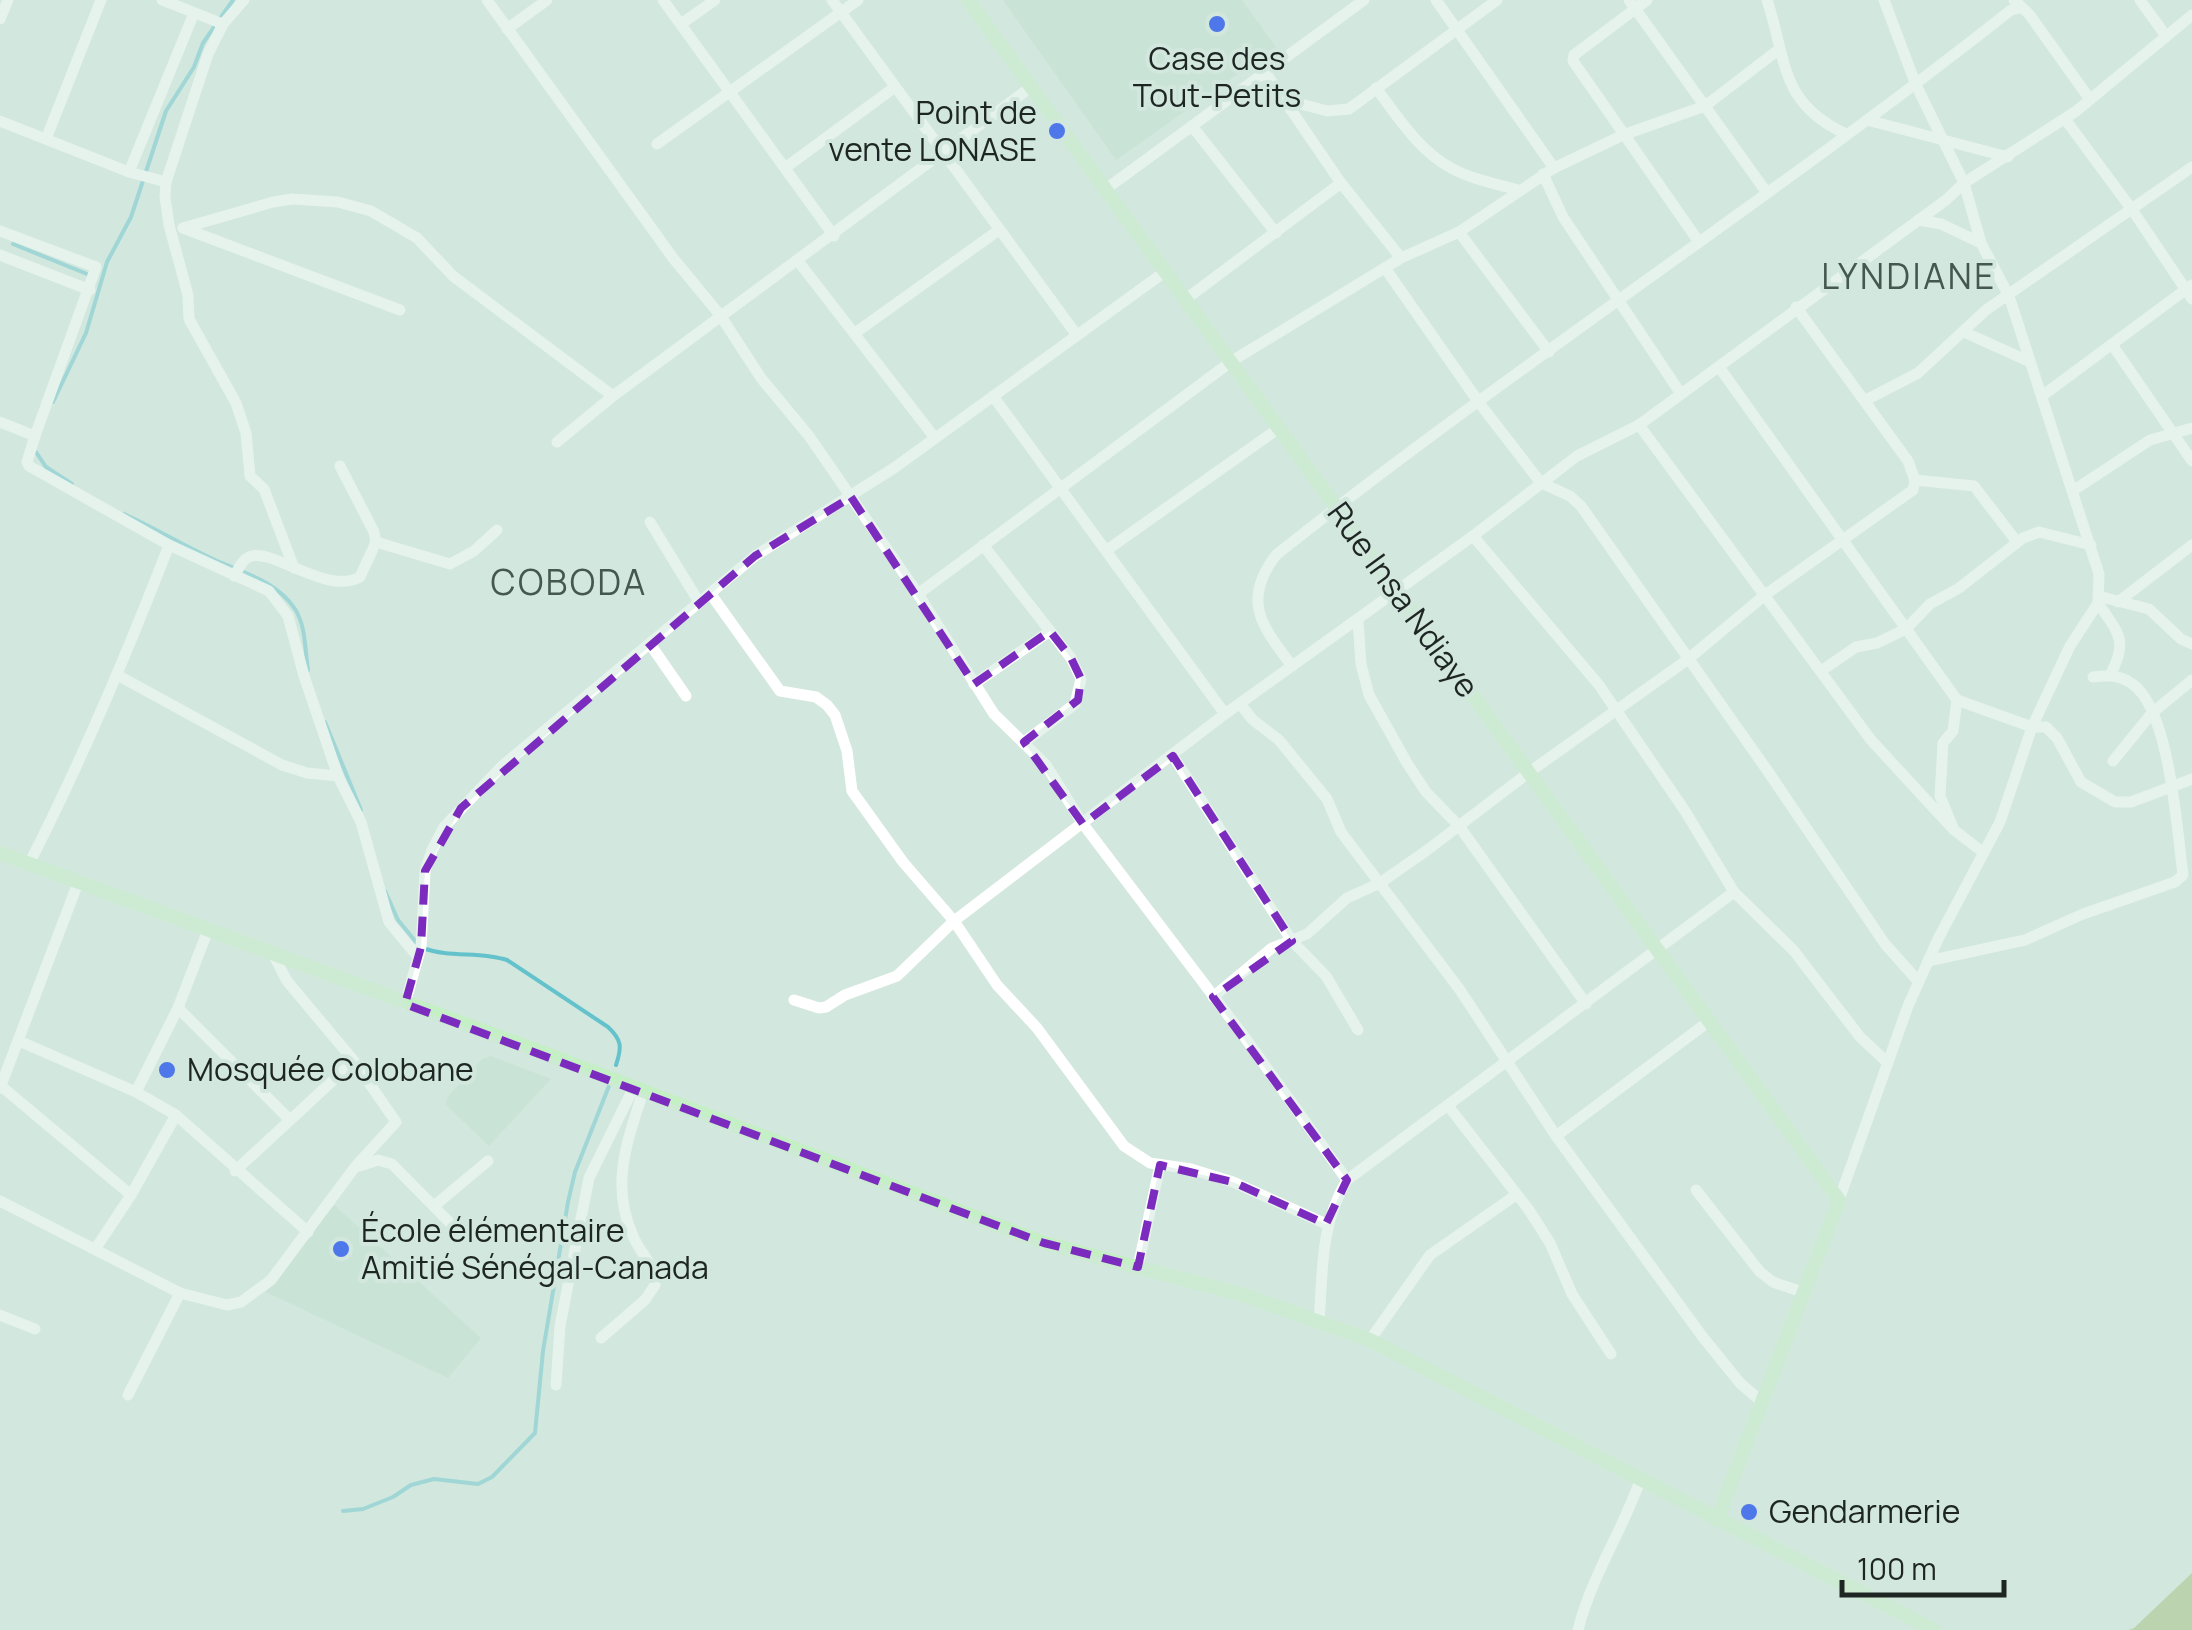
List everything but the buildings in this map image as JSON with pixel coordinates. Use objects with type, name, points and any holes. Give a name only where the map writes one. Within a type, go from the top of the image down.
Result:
[{"type":"main road","name":"Rue Insa Ndiaye","points":[[968,0],[1839,1200]]},
{"type":"main road","points":[[0,853],[1044,1242],[1244,1294],[1370,1340],[1934,1630]]},
{"type":"main road","points":[[1717,1520],[1839,1200]]},
{"type":"street","points":[[0,19],[8,0]]},
{"type":"street","points":[[46,140],[100,0]]},
{"type":"street","points":[[162,0],[222,24]]},
{"type":"street","points":[[242,0],[222,24],[208,54],[166,182],[168,225],[182,264],[191,327],[236,403],[246,432],[250,476],[264,490],[294,568]]},
{"type":"street","points":[[486,0],[673,258],[720,316],[761,378],[809,436],[918,594],[994,714],[1046,765],[1084,824],[1347,1180]]},
{"type":"street","points":[[507,30],[547,0]]},
{"type":"street","points":[[663,0],[834,236]]},
{"type":"street","points":[[681,24],[715,0]]},
{"type":"street","points":[[832,0],[1076,334]]},
{"type":"street","points":[[657,144],[858,0]]},
{"type":"street","points":[[1106,189],[1364,0]]},
{"type":"street","points":[[1436,0],[1548,172],[1563,218],[1681,394]]},
{"type":"street","points":[[1286,100],[1317,110],[1348,108],[1497,0]]},
{"type":"street","points":[[1647,0],[1632,4],[1574,55],[1573,61],[1700,242]]},
{"type":"street","points":[[1767,0],[1789,82],[1823,124],[1846,134]]},
{"type":"street","points":[[1839,1200],[1918,982],[2000,822],[2032,727],[2070,646],[2098,599],[2100,574],[2009,296],[1981,243],[1964,183],[1916,85],[1884,0]]},
{"type":"street","points":[[2140,0],[2166,36]]},
{"type":"street","points":[[1632,4],[1766,193]]},
{"type":"street","points":[[1292,666],[1260,619],[1258,590],[1264,571],[1276,555],[1916,85],[2017,4],[2029,14],[2089,98]]},
{"type":"street","points":[[129,172],[194,12]]},
{"type":"street","points":[[794,1000],[819,1008],[854,991],[888,981],[954,920],[1226,714],[1577,456],[1639,425],[1964,183],[2064,118],[2192,15]]},
{"type":"street","points":[[918,594],[1232,361],[1401,258],[1459,232],[1548,172],[1623,135],[1705,106],[1778,50]]},
{"type":"street","points":[[1265,72],[1341,183],[1401,258]]},
{"type":"street","points":[[785,168],[894,87]]},
{"type":"street","points":[[557,442],[720,316],[1031,88]]},
{"type":"street","points":[[1376,88],[1419,144],[1437,159],[1465,174],[1518,190]]},
{"type":"street","points":[[2042,396],[2190,291],[2064,118]]},
{"type":"street","points":[[1867,120],[2008,157]]},
{"type":"street","points":[[0,121],[129,172],[166,182]]},
{"type":"street","points":[[1192,126],[1276,234]]},
{"type":"street","points":[[1866,400],[1918,374],[1986,310],[2192,167]]},
{"type":"street","points":[[1186,299],[1341,183]]},
{"type":"street","points":[[183,228],[292,199],[338,202],[371,211],[417,238],[453,276],[613,396]]},
{"type":"street","points":[[1918,220],[1941,224],[1981,243]]},
{"type":"street","points":[[168,225],[400,310]]},
{"type":"street","points":[[855,333],[999,230]]},
{"type":"street","points":[[1459,232],[1549,352]]},
{"type":"street","points":[[90,290],[0,252],[3,233],[96,267],[90,290],[27,462],[34,471],[169,545],[269,592],[288,616],[338,776],[361,822],[389,922],[418,956]]},
{"type":"street","points":[[798,261],[934,438]]},
{"type":"street","points":[[1385,268],[1541,483],[1570,496],[1581,506],[1885,944],[1918,982]]},
{"type":"street","points":[[405,1004],[418,956],[426,870],[432,850],[444,827],[502,766],[772,544],[850,497],[1166,271]]},
{"type":"street","points":[[1213,997],[1272,948],[1306,934],[1347,898],[1380,883],[1687,660],[1765,595],[1907,496],[1915,480],[1908,461],[1796,306]]},
{"type":"street","points":[[1964,332],[2028,361]]},
{"type":"street","points":[[2113,346],[2192,460]]},
{"type":"street","points":[[1718,367],[1957,700],[2032,727],[2046,728],[2057,738],[2080,782],[2115,802],[2131,802],[2192,779]]},
{"type":"street","points":[[993,396],[1226,714]]},
{"type":"street","points":[[0,422],[35,436]]},
{"type":"street","points":[[1639,425],[1871,740],[1954,830],[1984,853]]},
{"type":"street","points":[[1107,550],[1279,428]]},
{"type":"street","points":[[2074,490],[2150,440],[2192,428]]},
{"type":"street","points":[[234,576],[245,560],[257,555],[324,580],[357,580],[376,542],[370,520],[340,466]]},
{"type":"street","points":[[1915,480],[1974,486],[2017,542]]},
{"type":"street","points":[[650,522],[699,602]]},
{"type":"street","points":[[376,542],[450,564],[474,551],[496,530]]},
{"type":"street","points":[[1821,671],[1856,648],[1878,643],[1906,629],[1930,604],[1959,588],[2017,542],[2039,532],[2092,546]]},
{"type":"street","points":[[1473,536],[1568,646],[1615,709],[1685,811],[1734,892],[1794,951],[1860,1037],[1888,1063]]},
{"type":"street","points":[[29,864],[118,676],[169,545]]},
{"type":"street","points":[[983,545],[1082,678],[1075,704],[1023,743]]},
{"type":"street","points":[[2118,602],[2192,545]]},
{"type":"street","points":[[710,593],[780,692],[816,697],[828,705],[847,751],[852,791],[1124,1146],[1160,1165],[1192,1169],[1233,1182],[1326,1224]]},
{"type":"street","points":[[2098,599],[2149,609],[2181,639],[2192,644]]},
{"type":"street","points":[[2098,599],[2122,646],[2110,675]]},
{"type":"street","points":[[1358,620],[1361,664],[1369,695],[1426,792],[1458,826],[1586,1004]]},
{"type":"street","points":[[974,684],[1050,631]]},
{"type":"street","points":[[650,644],[686,696]]},
{"type":"street","points":[[1928,961],[2025,940],[2083,914],[2176,882],[2183,875],[2173,787],[2152,713],[2136,688],[2110,675],[2093,677]]},
{"type":"street","points":[[118,676],[282,766],[338,776]]},
{"type":"street","points":[[2114,761],[2152,713],[2192,680]]},
{"type":"street","points":[[1954,830],[1943,807],[1940,784],[1943,743],[1953,730],[1957,700]]},
{"type":"street","points":[[1240,704],[1252,720],[1278,740],[1327,800],[1340,832],[1460,990],[1556,1136],[1702,1336],[1740,1383],[1762,1402]]},
{"type":"street","points":[[1172,756],[1292,941],[1326,976],[1358,1030]]},
{"type":"street","points":[[78,884],[0,1087],[132,1195]]},
{"type":"street","points":[[1319,1320],[1326,1224],[1332,1204],[1347,1180],[1734,892]]},
{"type":"street","points":[[136,1092],[178,1008],[208,930]]},
{"type":"street","points":[[0,1201],[180,1293],[216,1305],[241,1302],[271,1280],[354,1168],[396,1122],[354,1061],[288,981],[272,954]]},
{"type":"street","points":[[178,1008],[290,1120]]},
{"type":"street","points":[[1556,1136],[1708,1022]]},
{"type":"street","points":[[18,1041],[136,1092],[176,1115],[308,1232]]},
{"type":"street","points":[[235,1171],[354,1061]]},
{"type":"street","points":[[601,1338],[644,1300],[655,1285],[653,1270],[628,1226],[620,1186],[638,1090]]},
{"type":"street","points":[[556,1386],[560,1326],[589,1178],[638,1090]]},
{"type":"street","points":[[1450,1106],[1550,1243],[1572,1294],[1612,1354]]},
{"type":"street","points":[[96,1248],[132,1195],[176,1115]]},
{"type":"street","points":[[354,1168],[378,1160],[392,1164],[460,1233]]},
{"type":"street","points":[[434,1206],[488,1161]]},
{"type":"street","points":[[1138,1267],[1160,1165]]},
{"type":"street","points":[[1696,1190],[1760,1272],[1772,1282],[1805,1293]]},
{"type":"street","points":[[1370,1340],[1430,1254],[1516,1195]]},
{"type":"street","points":[[128,1395],[180,1293]]},
{"type":"street","points":[[0,1314],[36,1329]]},
{"type":"street","points":[[1578,1630],[1641,1478]]},
{"type":"highlighted area","points":[[851,497],[974,684],[1050,631],[1071,658],[1081,679],[1078,700],[1024,742],[1083,824],[1173,756],[1292,941],[1213,997],[1347,1180],[1326,1224],[1233,1182],[1160,1165],[1138,1267],[1044,1243],[405,1004],[421,947],[425,871],[461,808],[755,556]]},
{"type":"shaded area","points":[[1003,0],[1242,0],[1276,47],[1116,160]]},
{"type":"shaded area","points":[[491,1056],[551,1079],[489,1146],[446,1105],[448,1096],[482,1059]]},
{"type":"shaded area","name":"École élémentaire Amitié Sénégal-Canada","points":[[334,1205],[481,1338],[448,1378],[266,1292]]},
{"type":"green space","points":[[2192,1573],[2192,1630],[2129,1630],[2134,1628]]},
{"type":"waterway","points":[[53,402],[86,333],[107,262],[131,217],[166,111],[194,67],[203,43],[233,0]]},
{"type":"waterway","points":[[13,244],[92,276]]},
{"type":"waterway","points":[[36,452],[46,467],[72,484]]},
{"type":"waterway","points":[[124,514],[279,591],[299,616],[308,670]]},
{"type":"waterway","points":[[325,722],[361,810]]},
{"type":"waterway","points":[[385,891],[398,920],[416,942]]},
{"type":"waterway","points":[[423,948],[507,960],[608,1027],[620,1044],[616,1065]]},
{"type":"waterway","points":[[343,1511],[363,1509],[411,1485],[434,1479],[478,1484],[492,1477],[535,1433],[543,1351],[568,1202],[575,1172],[609,1086]]},
{"type":"place","name":"Case des Tout-Petits","points":[[1217,24]]},
{"type":"place","name":"Point de vente LONASE","points":[[1057,131]]},
{"type":"place","name":"Mosquée Colobane","points":[[167,1070]]},
{"type":"place","name":"École élémentaire Amitié Sénégal-Canada","points":[[341,1249]]},
{"type":"place","name":"Gendarmerie","points":[[1749,1512]]},
{"type":"district","name":"LYNDIANE","points":[[1909,277]]},
{"type":"district","name":"COBODA","points":[[569,583]]}]
